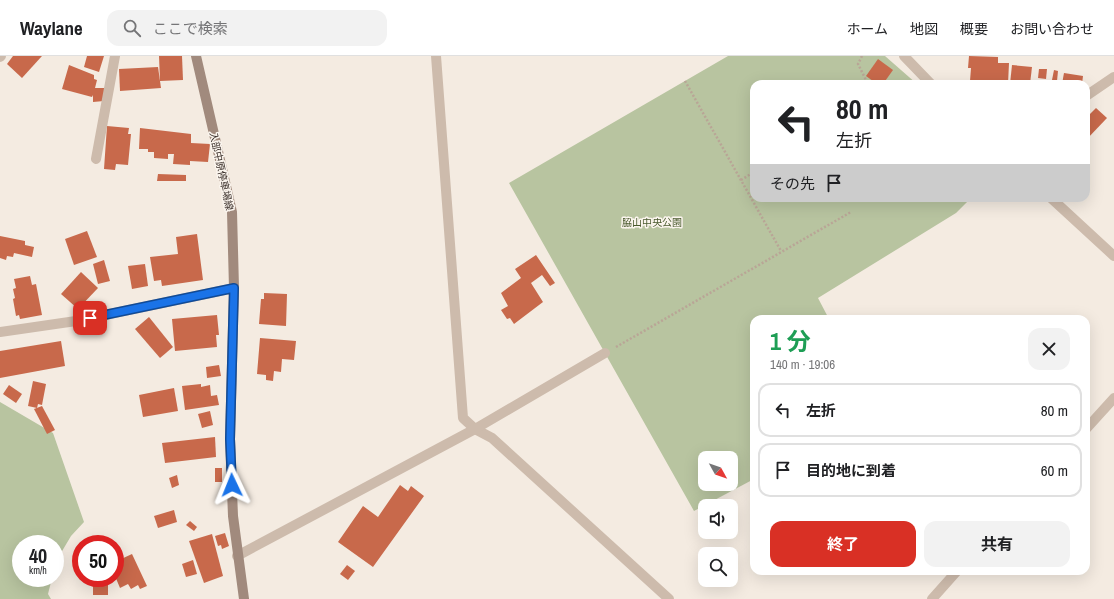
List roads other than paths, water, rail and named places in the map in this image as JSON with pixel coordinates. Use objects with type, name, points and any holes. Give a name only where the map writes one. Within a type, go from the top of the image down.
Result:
[{"type":"main road","name":"入部中原停車場線","points":[[196,56],[232,212],[234,288],[230,439],[233,516],[237,556],[244,599]]},
{"type":"street","points":[[96,159],[115,56]]},
{"type":"street","points":[[436,56],[463,418],[475,429],[492,438],[669,599]]},
{"type":"street","points":[[904,56],[927,80]]},
{"type":"street","points":[[1090,93],[1114,77]]},
{"type":"street","points":[[1055,202],[1114,256]]},
{"type":"street","points":[[0,332],[76,321],[234,288]]},
{"type":"street","points":[[237,556],[475,429],[605,353]]},
{"type":"street","points":[[1090,425],[1114,398]]},
{"type":"street","points":[[932,599],[953,575]]},
{"type":"park label","name":"脇山中央公園","points":[[652,222]]}]
